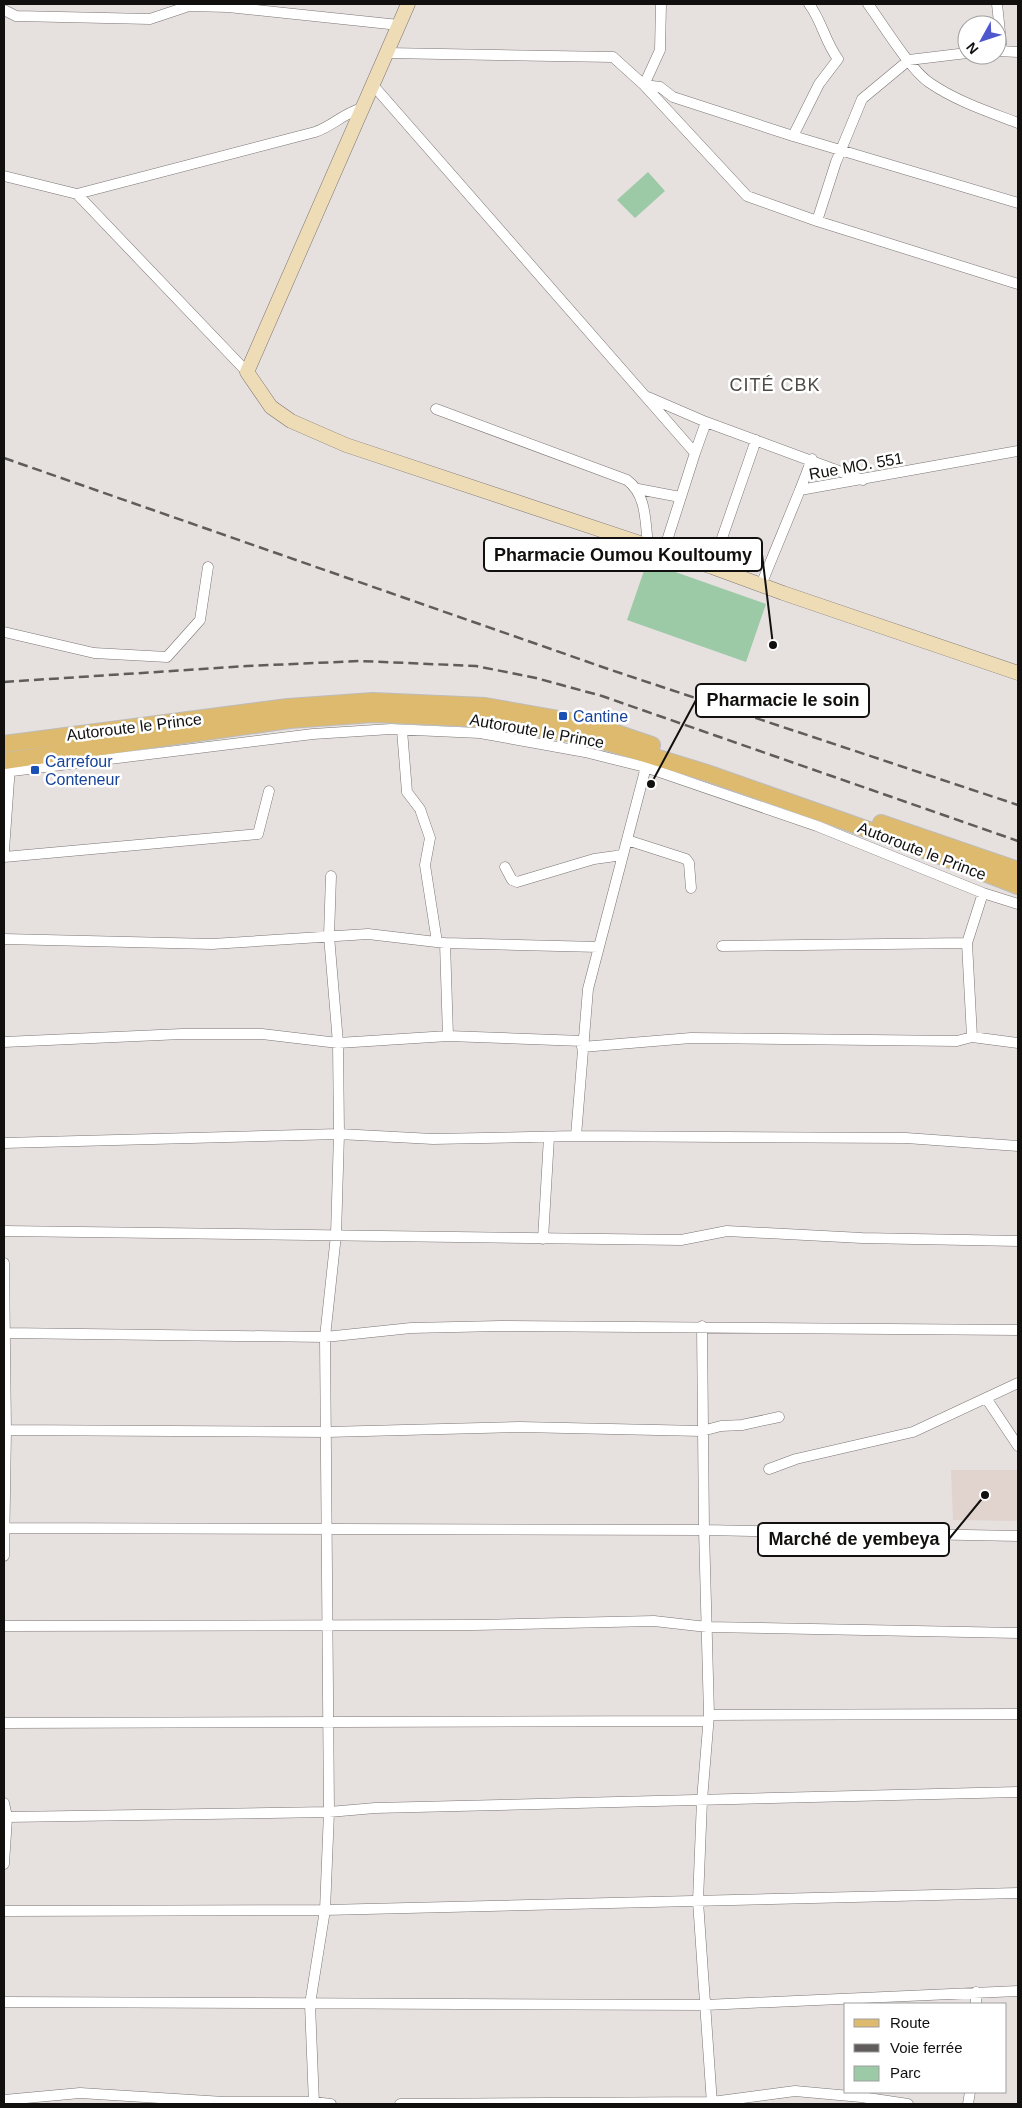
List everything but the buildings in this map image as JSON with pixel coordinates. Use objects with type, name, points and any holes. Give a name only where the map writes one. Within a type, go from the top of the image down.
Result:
[{"type":"main road","name":"Autoroute le Prince","points":[[4,744],[288,707],[373,702],[485,706],[593,725],[1018,870]]},
{"type":"main road","name":"Autoroute le Prince","points":[[7,766],[289,720],[373,714],[484,719],[590,737],[647,761],[1018,886]]},
{"type":"street","points":[[246,372],[408,4]]},
{"type":"street","points":[[644,85],[660,50],[661,4]]},
{"type":"street","points":[[793,136],[819,84],[838,59],[829,47],[818,15],[809,4]]},
{"type":"street","points":[[868,4],[928,83],[970,104],[1018,123]]},
{"type":"street","points":[[4,10],[16,16],[150,19],[189,6],[227,5],[399,25]]},
{"type":"street","points":[[387,53],[614,57],[644,85],[747,196],[817,221],[1018,284]]},
{"type":"street","points":[[817,221],[840,151],[862,99],[909,60],[957,54]]},
{"type":"street","points":[[372,84],[695,453]]},
{"type":"street","points":[[644,85],[660,88],[673,97],[840,151],[1018,203]]},
{"type":"street","points":[[4,176],[77,194],[315,132],[326,128],[344,114],[362,108]]},
{"type":"street","points":[[77,194],[246,372],[270,407],[291,421],[346,445],[664,550],[1018,673]]},
{"type":"street","points":[[643,395],[706,422],[812,459],[864,480]]},
{"type":"street","points":[[436,409],[627,480],[638,489],[680,497]]},
{"type":"street","points":[[664,550],[706,422]]},
{"type":"street","points":[[712,567],[756,440]]},
{"type":"street","name":"Rue MO. 551","points":[[761,585],[800,490],[1018,451]]},
{"type":"street","points":[[800,490],[812,459]]},
{"type":"street","points":[[638,489],[644,509],[648,545]]},
{"type":"street","points":[[4,632],[94,653],[167,657],[200,620],[208,567]]},
{"type":"street","points":[[402,730],[407,792],[420,809],[430,838],[425,865],[441,942],[448,1036]]},
{"type":"street","points":[[4,850],[7,766],[314,734],[402,730],[480,734],[647,761],[588,989],[582,1044],[576,1136]]},
{"type":"street","points":[[4,857],[258,834],[269,790]]},
{"type":"street","points":[[819,820],[983,893],[1018,904]]},
{"type":"street","points":[[627,840],[686,859],[689,862],[691,888]]},
{"type":"street","points":[[505,867],[512,880],[517,882],[594,858],[623,855]]},
{"type":"street","points":[[314,2103],[310,2004],[325,1910],[329,1812],[330,1722],[325,1337],[336,1235],[339,1134],[338,1043],[329,936],[331,876]]},
{"type":"street","points":[[972,1037],[967,943],[983,893]]},
{"type":"street","points":[[4,939],[212,944],[368,934],[441,942],[599,947]]},
{"type":"street","points":[[722,946],[967,943]]},
{"type":"street","points":[[4,1042],[192,1034],[262,1034],[338,1043],[448,1036],[582,1044],[691,1038],[957,1041],[972,1037],[1018,1043]]},
{"type":"street","points":[[4,1144],[339,1134],[433,1138],[576,1136],[906,1138],[1018,1146]]},
{"type":"street","points":[[543,1239],[549,1137]]},
{"type":"street","points":[[4,1231],[681,1240],[727,1231],[862,1238],[1018,1241]]},
{"type":"street","points":[[4,1263],[6,1333],[4,1556]]},
{"type":"street","points":[[702,1326],[702,1431],[709,1718],[702,1800],[698,1901],[712,2103]]},
{"type":"street","points":[[6,1333],[325,1337],[412,1328],[702,1326],[1018,1330]]},
{"type":"street","points":[[769,1469],[796,1459],[913,1432],[1018,1383]]},
{"type":"street","points":[[986,1398],[1018,1446]]},
{"type":"street","points":[[5,1426],[327,1432],[520,1427],[702,1431],[721,1426],[742,1425],[779,1417]]},
{"type":"street","points":[[4,1528],[704,1530],[1018,1536]]},
{"type":"street","points":[[4,1626],[474,1625],[654,1621],[707,1627],[1018,1633]]},
{"type":"street","points":[[4,1722],[330,1722],[1018,1714]]},
{"type":"street","points":[[8,1818],[329,1812],[375,1808],[1018,1792]]},
{"type":"street","points":[[4,1803],[8,1818],[4,1864]]},
{"type":"street","points":[[4,1911],[325,1910],[1018,1892]]},
{"type":"street","points":[[4,2002],[705,2005],[1018,1991]]},
{"type":"street","points":[[976,1992],[976,2003]]},
{"type":"street","points":[[400,2104],[712,2103],[795,2091],[860,2096],[908,2104]]},
{"type":"street","points":[[4,2100],[80,2093],[224,2102],[331,2104]]},
{"type":"shaded area","points":[[951,1470],[1018,1470],[1018,1521],[953,1520]]},
{"type":"green space","points":[[648,172],[665,191],[635,218],[617,200]]},
{"type":"green space","points":[[647,562],[766,604],[746,662],[627,620]]},
{"type":"railway","points":[[4,458],[611,670],[1018,805]]},
{"type":"railway","points":[[4,682],[247,666],[360,661],[476,666],[536,678],[602,696],[1018,841]]},
{"type":"place","name":"Pharmacie Oumou Koultoumy","points":[[773,645]]},
{"type":"place","name":"Cantine","points":[[563,716]]},
{"type":"place","name":"Carrefour Conteneur","points":[[35,770]]},
{"type":"place","name":"Pharmacie le soin","points":[[651,784]]},
{"type":"place","name":"Marché de yembeya","points":[[985,1495]]},
{"type":"district","name":"CITÉ CBK","points":[[775,385]]}]
